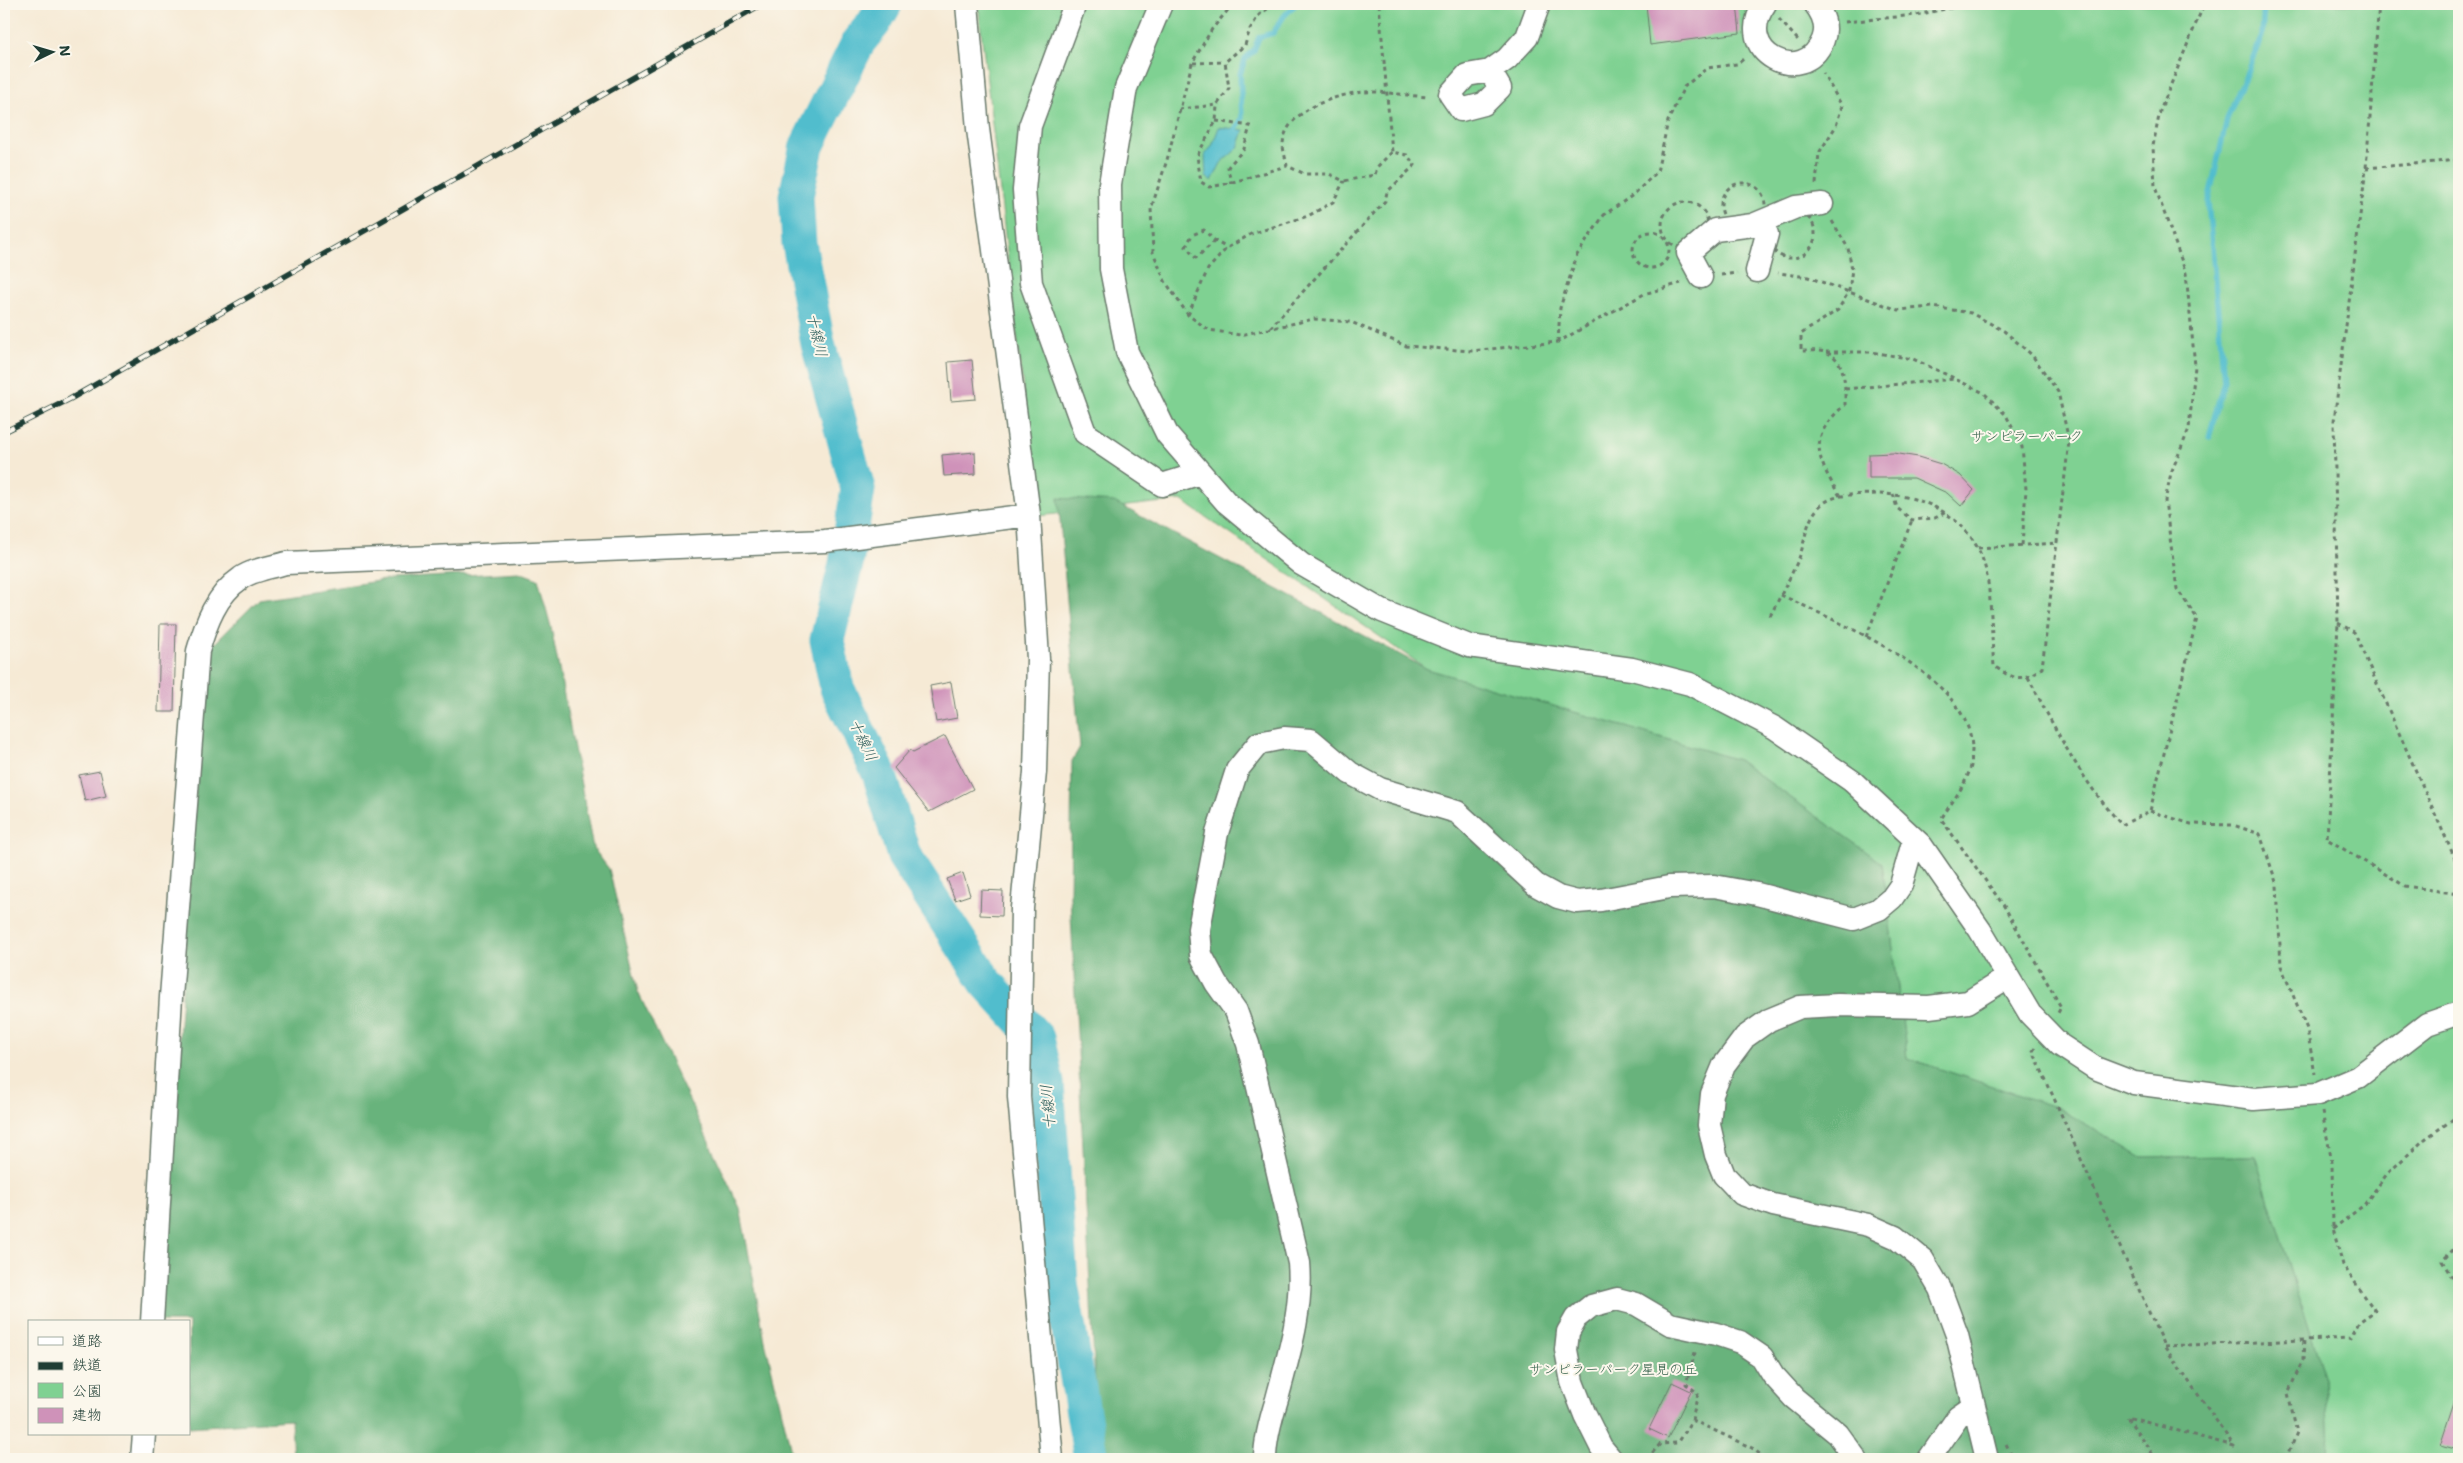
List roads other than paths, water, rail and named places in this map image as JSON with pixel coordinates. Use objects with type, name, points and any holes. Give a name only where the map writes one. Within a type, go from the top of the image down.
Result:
[{"type":"street","points":[[967,4],[978,129],[1029,516],[1038,659],[1035,772],[1022,908],[1019,1097],[1052,1459]]},
{"type":"street","points":[[1075,4],[1030,126],[1024,190],[1031,283],[1085,433],[1162,485],[1201,473]]},
{"type":"street","points":[[1161,4],[1126,88],[1110,184],[1111,269],[1127,352],[1167,434],[1226,502],[1301,564],[1382,611],[1469,646],[1632,668],[1690,684],[1775,728],[1852,781],[1921,845],[1980,930],[2030,1014],[2060,1045],[2095,1068],[2134,1083],[2254,1099],[2318,1094],[2358,1078],[2427,1024],[2459,1013]]},
{"type":"street","points":[[1490,71],[1500,88],[1484,104],[1461,110],[1450,94],[1467,75],[1490,71],[1507,59],[1527,37],[1539,4]]},
{"type":"street","points":[[1765,4],[1755,24],[1760,46],[1768,56],[1790,64],[1802,62],[1813,56],[1820,46],[1825,35],[1820,14]]},
{"type":"street","points":[[1701,277],[1688,253],[1715,230],[1753,225],[1796,207],[1822,204]]},
{"type":"street","points":[[1757,271],[1767,234]]},
{"type":"street","points":[[152,1320],[171,997],[198,651],[206,621],[221,598],[242,577],[286,563],[825,541],[1029,516]]},
{"type":"street","points":[[1265,1459],[1270,1422],[1295,1330],[1301,1285],[1299,1263],[1248,1044],[1236,1011],[1216,983],[1201,955],[1199,929],[1217,834],[1237,770],[1259,743],[1284,738],[1311,740],[1350,773],[1380,789],[1457,812],[1536,885],[1558,897],[1577,902],[1600,900],[1669,887],[1714,886],[1757,894],[1854,919],[1880,909],[1892,898],[1901,885],[1914,839]]},
{"type":"street","points":[[1987,1459],[1957,1335],[1940,1290],[1923,1260],[1895,1237],[1868,1225],[1773,1205],[1742,1194],[1724,1174],[1708,1125],[1712,1094],[1724,1065],[1745,1037],[1768,1020],[1800,1006],[1929,1007],[1968,1002],[2008,977]]},
{"type":"street","points":[[1611,1459],[1602,1448],[1585,1416],[1572,1382],[1566,1350],[1568,1332],[1576,1318],[1591,1306],[1616,1299],[1636,1304],[1670,1324],[1716,1334],[1740,1342],[1762,1357],[1784,1388],[1838,1434],[1856,1459]]},
{"type":"street","points":[[1929,1459],[1958,1418],[1974,1406]]},
{"type":"street","points":[[142,1459],[144,1436]]},
{"type":"water","points":[[1219,127],[1244,130],[1238,148],[1221,163],[1212,181],[1206,177],[1205,155],[1212,146]]},
{"type":"waterway","name":"十線川","points":[[885,4],[874,23],[859,41],[807,146],[796,196],[799,243],[818,344],[858,489],[846,564],[827,640],[837,688],[879,773],[904,856],[986,982],[1037,1038],[1047,1083],[1061,1283],[1091,1459]]},
{"type":"waterway","points":[[1233,135],[1242,118],[1240,74],[1245,59],[1254,50],[1259,37],[1273,33],[1284,16],[1296,4]]},
{"type":"waterway","points":[[2209,437],[2224,381],[2208,202],[2227,119],[2262,36],[2264,4]]},
{"type":"railway","points":[[4,432],[70,399],[762,4]]},
{"type":"park label","name":"サンピラーパーク","points":[[2027,436]]},
{"type":"park label","name":"サンピラーパーク星見の丘","points":[[1613,1369]]}]
